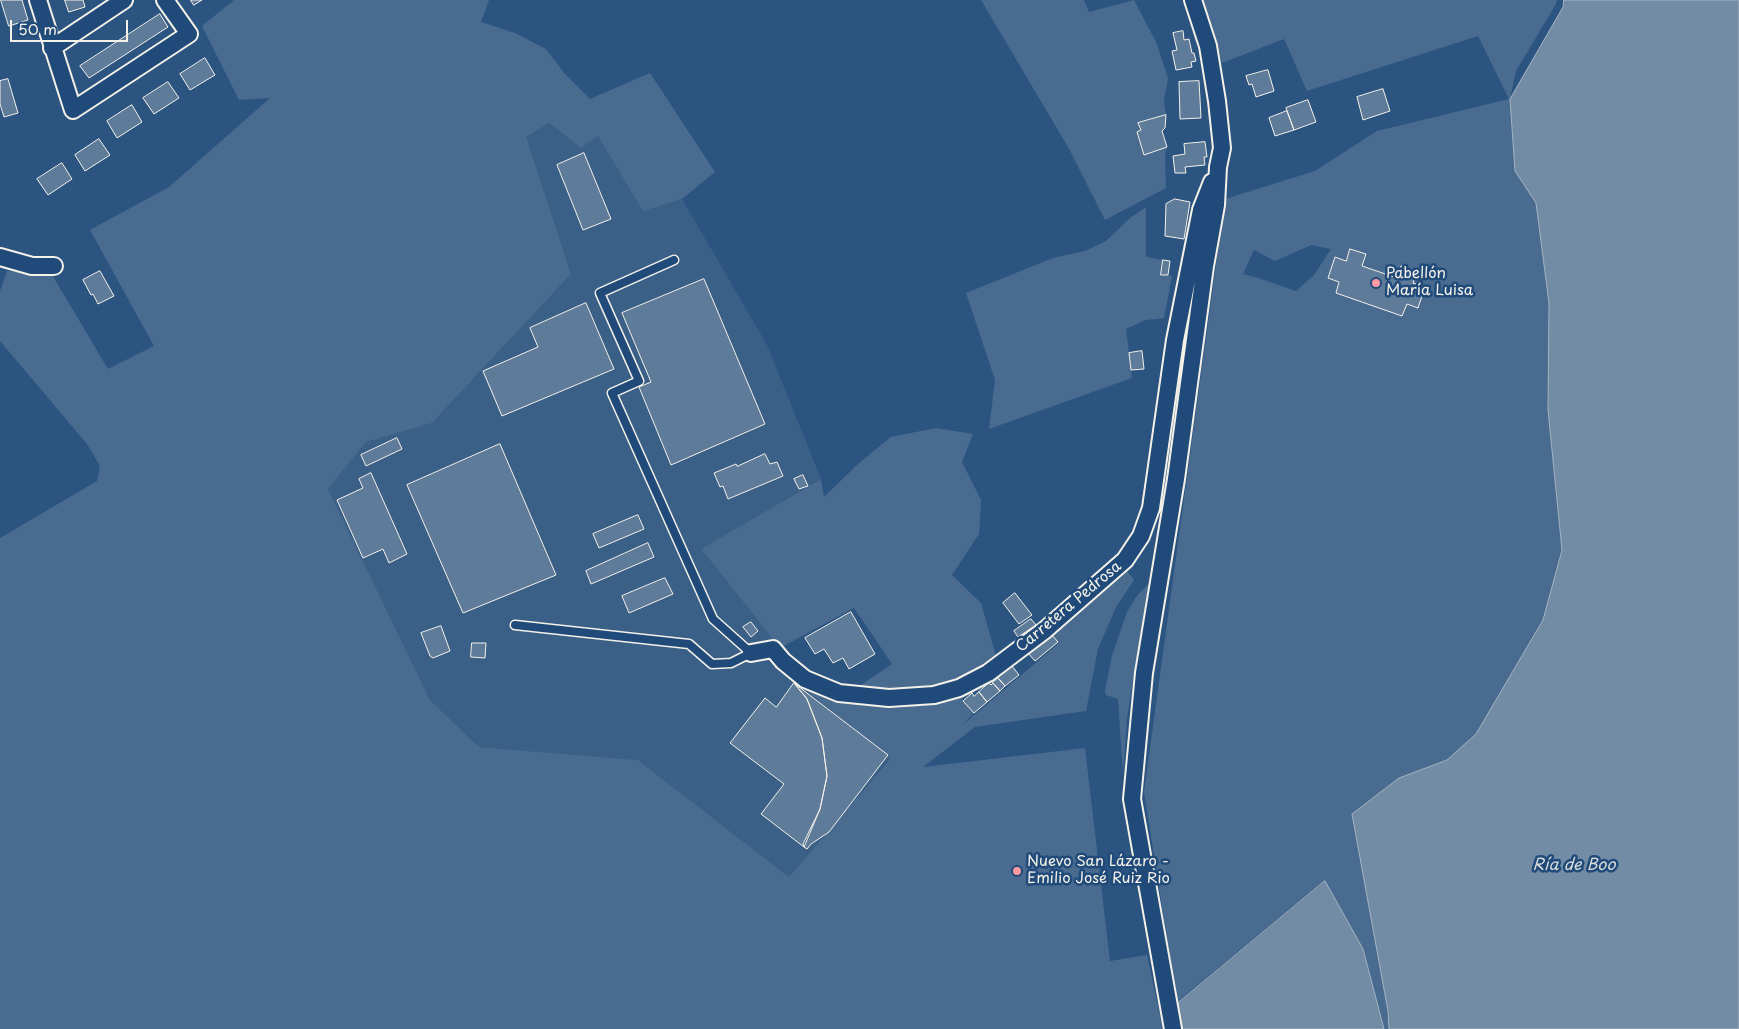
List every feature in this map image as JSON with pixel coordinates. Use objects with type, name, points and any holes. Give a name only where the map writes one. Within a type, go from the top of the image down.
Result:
[{"type":"street","points":[[38,0],[73,110],[189,34],[165,0]]},
{"type":"street","points":[[52,48],[124,0]]},
{"type":"street","name":"Carretera Pedrosa","points":[[1173,1029],[1132,799],[1144,673],[1176,479],[1205,266],[1216,205],[1218,167],[1222,148],[1208,46],[1193,0]]},
{"type":"street","name":"Carretera Pedrosa","points":[[751,653],[773,649],[783,662],[805,679],[839,693],[889,698],[934,695],[959,688],[988,673],[1045,630],[1125,560],[1141,536],[1151,508],[1175,340],[1201,210],[1218,167]]},
{"type":"street","points":[[0,256],[32,266],[54,266]]},
{"type":"lane","points":[[515,625],[689,644],[712,664],[731,663],[751,653],[713,619],[612,392],[639,381],[600,293],[674,260]]},
{"type":"shaded area","points":[[234,0],[489,0],[481,22],[515,33],[546,49],[565,74],[590,99],[650,73],[715,172],[682,199],[643,211],[598,136],[581,148],[549,123],[526,137],[571,274],[432,423],[366,442],[328,489],[430,700],[479,747],[638,760],[789,877],[891,758],[792,680],[834,700],[867,702],[958,694],[974,713],[960,727],[1059,643],[1048,631],[1124,567],[1134,580],[1116,607],[1098,649],[1086,711],[975,727],[923,767],[1085,748],[1110,961],[1147,955],[1163,1029],[0,1029],[0,538],[97,481],[100,466],[87,444],[0,341],[0,291],[7,271],[51,273],[108,369],[154,346],[90,230],[169,187],[270,98],[239,100],[202,26]]},
{"type":"shaded area","points":[[981,0],[1084,0],[1089,12],[1134,0],[1156,42],[1168,78],[1164,101],[1166,115],[1139,123],[1141,130],[1137,132],[1144,154],[1167,147],[1165,156],[1166,188],[1105,220],[1068,147]]},
{"type":"shaded area","points":[[1202,0],[1557,0],[1516,71],[1510,99],[1515,171],[1536,203],[1549,303],[1548,410],[1562,549],[1543,620],[1476,734],[1447,760],[1399,778],[1388,1011],[1389,1029],[1384,1029],[1363,949],[1324,881],[1177,1002],[1144,792],[1225,199],[1315,171],[1377,131],[1509,99],[1478,36],[1307,91],[1284,39],[1222,63]],"holes":[[[1311,245],[1331,249],[1314,275],[1296,291],[1243,274],[1254,250],[1275,261]]]},
{"type":"shaded area","points":[[549,123],[581,148],[598,135],[643,210],[682,199],[767,345],[821,479],[701,549],[780,648],[770,663],[891,758],[789,877],[638,760],[479,747],[430,700],[328,489],[366,442],[432,423],[571,274],[525,137]]},
{"type":"shaded area","points":[[1146,207],[1146,257],[1163,260],[1161,274],[1172,276],[1164,318],[1146,320],[1126,329],[1132,378],[989,429],[995,380],[966,293],[1053,258],[1085,251],[1106,241],[1130,218]]},
{"type":"shaded area","points":[[936,428],[973,434],[962,462],[981,500],[979,534],[952,575],[981,603],[996,656],[976,675],[911,693],[852,691],[892,664],[854,608],[780,648],[701,549],[821,479],[824,497],[859,463],[891,437]]},
{"type":"shaded area","points":[[1149,583],[1127,718],[1123,774],[1118,699],[1106,695],[1105,690],[1112,656],[1127,612],[1136,597]]},
{"type":"water","name":"Ría de Boo","points":[[1564,0],[1739,0],[1739,1029],[1389,1029],[1388,1011],[1352,814],[1399,778],[1447,760],[1476,734],[1543,620],[1562,550],[1548,410],[1549,303],[1536,203],[1515,171],[1510,99],[1563,7]]},
{"type":"water","points":[[1325,881],[1363,949],[1384,1029],[1182,1029],[1178,1003]]},
{"type":"building","points":[[1,0],[22,0],[28,20],[9,26]]},
{"type":"building","points":[[65,0],[83,0],[85,7],[69,12]]},
{"type":"building","points":[[191,0],[202,0],[194,5]]},
{"type":"building","points":[[160,14],[168,27],[89,78],[80,66]]},
{"type":"building","points":[[1183,31],[1184,40],[1189,39],[1196,61],[1191,62],[1192,67],[1176,70],[1172,51],[1177,50],[1173,33]]},
{"type":"building","points":[[205,58],[215,75],[190,90],[180,74]]},
{"type":"building","points":[[1268,70],[1274,91],[1256,97],[1252,84],[1249,85],[1246,76]]},
{"type":"building","points":[[8,79],[18,113],[4,117],[0,104],[0,81]]},
{"type":"building","points":[[1199,81],[1201,118],[1180,119],[1179,82]]},
{"type":"building","points":[[168,82],[179,98],[154,114],[143,98]]},
{"type":"building","points":[[1383,89],[1390,111],[1363,120],[1357,97]]},
{"type":"building","points":[[1308,100],[1316,122],[1294,130],[1286,108]]},
{"type":"building","points":[[132,105],[142,122],[117,138],[107,121]]},
{"type":"building","points":[[1287,111],[1294,130],[1275,136],[1269,118]]},
{"type":"building","points":[[1166,115],[1165,128],[1162,131],[1167,147],[1144,155],[1137,132],[1141,130],[1138,123]]},
{"type":"building","points":[[99,139],[110,155],[85,171],[75,155]]},
{"type":"building","points":[[1205,142],[1207,157],[1204,157],[1205,165],[1185,167],[1186,173],[1175,173],[1173,156],[1185,154],[1184,144]]},
{"type":"building","points":[[584,153],[611,219],[583,230],[557,165]]},
{"type":"building","points":[[62,163],[72,179],[48,195],[37,179]]},
{"type":"building","points":[[1175,199],[1190,202],[1184,239],[1165,236],[1166,204]]},
{"type":"building","name":"Pabellón María Luisa","points":[[1350,249],[1366,254],[1362,266],[1397,278],[1401,266],[1417,271],[1413,283],[1425,287],[1418,308],[1407,304],[1402,316],[1336,293],[1339,282],[1328,278],[1335,257],[1346,261]]},
{"type":"building","points":[[1163,260],[1170,261],[1168,275],[1161,275]]},
{"type":"building","points":[[100,271],[114,296],[98,304],[83,280]]},
{"type":"building","points":[[704,279],[765,424],[671,465],[639,387],[651,382],[622,313]]},
{"type":"building","points":[[586,303],[614,369],[502,416],[483,371],[538,347],[530,328]]},
{"type":"building","points":[[1142,351],[1144,369],[1131,370],[1129,353]]},
{"type":"building","points":[[397,438],[402,449],[366,466],[361,455]]},
{"type":"building","points":[[500,444],[556,575],[463,613],[407,485]]},
{"type":"building","points":[[765,454],[770,464],[777,462],[783,476],[728,499],[723,486],[720,487],[714,473]]},
{"type":"building","points":[[371,473],[407,554],[389,563],[383,549],[363,558],[337,500],[363,488],[359,479]]},
{"type":"building","points":[[803,475],[808,486],[799,489],[794,479]]},
{"type":"building","points":[[638,515],[644,529],[599,548],[593,534]]},
{"type":"building","points":[[648,543],[654,557],[591,584],[586,571]]},
{"type":"building","points":[[665,578],[673,594],[629,613],[622,596]]},
{"type":"building","points":[[1015,593],[1032,615],[1019,624],[1003,603]]},
{"type":"building","points":[[851,612],[875,654],[849,669],[843,658],[833,663],[824,649],[815,654],[805,638]]},
{"type":"building","points":[[1031,619],[1036,625],[1018,637],[1014,631]]},
{"type":"building","points":[[751,622],[758,631],[751,637],[743,627]]},
{"type":"building","points":[[441,626],[450,651],[433,658],[430,656],[421,633]]},
{"type":"building","points":[[1051,634],[1058,642],[1035,661],[1028,653]]},
{"type":"building","points":[[472,643],[486,643],[485,658],[471,657]]},
{"type":"building","points":[[1012,666],[1019,675],[1005,686],[998,678]]},
{"type":"building","points":[[998,678],[1005,686],[1000,691],[993,683]]},
{"type":"building","points":[[794,683],[807,699],[822,738],[827,776],[820,809],[804,847],[761,814],[784,784],[730,743],[765,698],[776,707]]},
{"type":"building","points":[[989,683],[991,685],[993,683],[1000,691],[987,702],[979,692]]},
{"type":"building","points":[[795,684],[888,755],[829,832],[811,844],[807,849],[803,844],[820,809],[827,776],[822,738],[807,699]]},
{"type":"building","points":[[979,692],[987,702],[974,713],[963,701],[972,693],[974,696]]},
{"type":"place","name":"Pabellón María Luisa","points":[[1376,283]]},
{"type":"place","name":"Nuevo San Lázaro - Emilio José Ruiz Rio","points":[[1017,871]]}]
